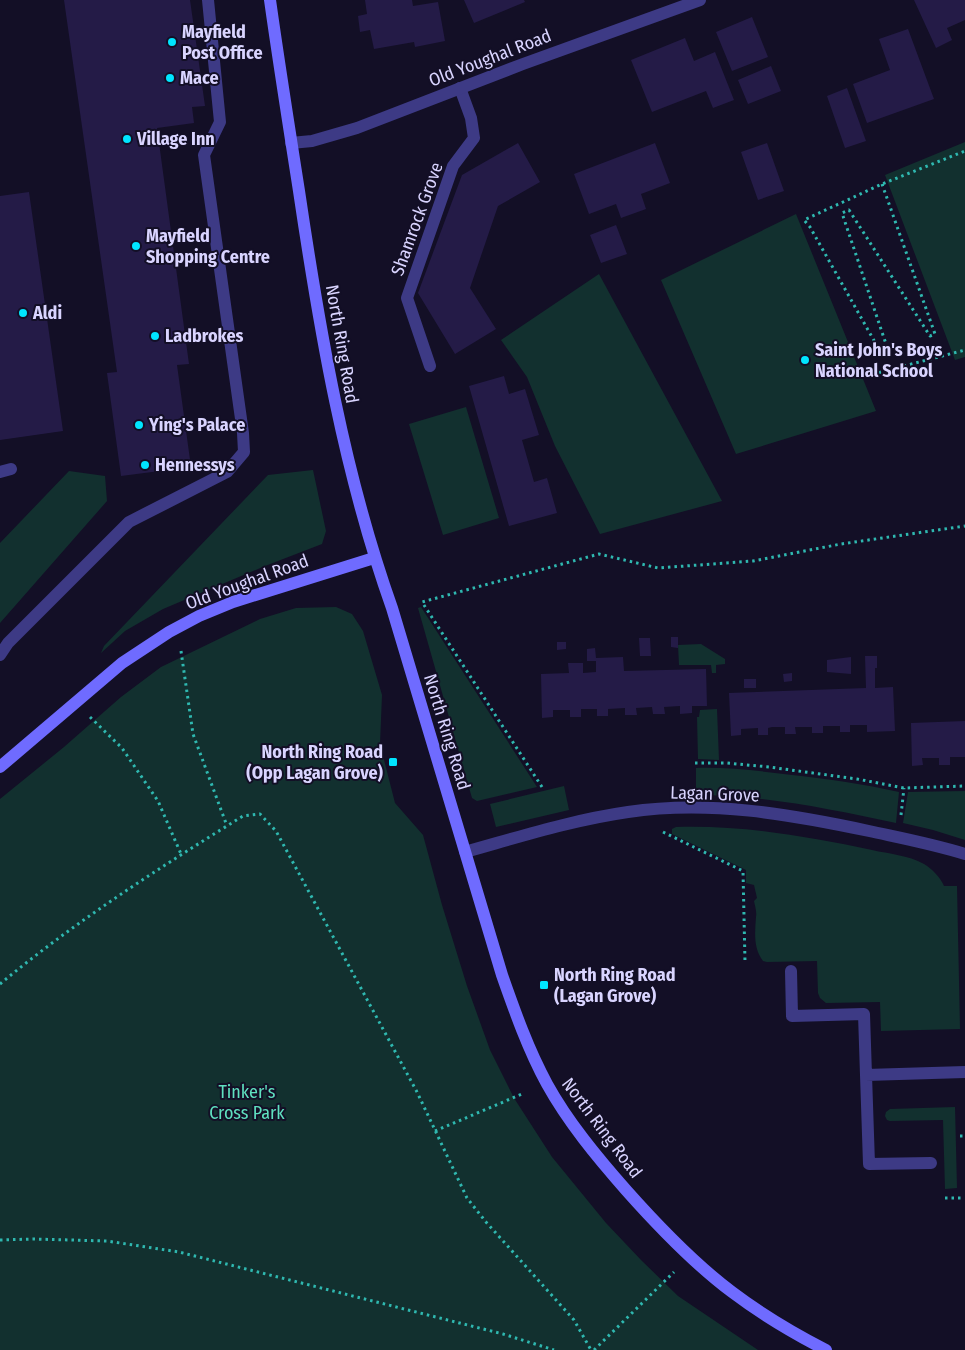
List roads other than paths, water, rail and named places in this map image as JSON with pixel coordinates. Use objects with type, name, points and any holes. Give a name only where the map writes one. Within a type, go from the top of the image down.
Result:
[{"type":"main road","name":"North Ring Road","points":[[270,0],[310,264],[336,409],[354,484],[374,558],[392,608],[502,975],[523,1034],[547,1084],[576,1129],[640,1206],[690,1257],[731,1292],[762,1314],[826,1350]]},
{"type":"main road","name":"Old Youghal Road","points":[[0,767],[122,662],[169,632],[198,616],[233,602],[374,558]]},
{"type":"street","points":[[0,655],[8,643],[129,522],[227,472],[244,452],[243,433],[204,155],[220,122],[208,0]]},
{"type":"street","name":"Old Youghal Road","points":[[291,143],[312,141],[357,128],[672,5],[700,0]]},
{"type":"street","name":"Shamrock Grove","points":[[430,366],[407,298],[453,166],[474,138],[471,118],[460,88]]},
{"type":"street","name":"Lagan Grove","points":[[465,852],[595,818],[629,812],[689,808],[745,809],[822,821],[940,846],[965,854]]},
{"type":"street","points":[[791,972],[792,1016],[864,1014],[869,1164],[930,1163]]},
{"type":"street","points":[[866,1075],[965,1072]]},
{"type":"place","name":"Mayfield Post Office","points":[[172,42]]},
{"type":"place","name":"Mace","points":[[170,78]]},
{"type":"place","name":"Village Inn","points":[[127,139]]},
{"type":"place","name":"Mayfield Shopping Centre","points":[[136,246]]},
{"type":"place","name":"Aldi","points":[[23,313]]},
{"type":"place","name":"Ladbrokes","points":[[155,336]]},
{"type":"place","name":"Saint John's Boys National School","points":[[805,360]]},
{"type":"place","name":"Ying's Palace","points":[[139,425]]},
{"type":"place","name":"Hennessys","points":[[145,465]]},
{"type":"place","name":"North Ring Road (Opp Lagan Grove)","points":[[393,762]]},
{"type":"place","name":"North Ring Road (Lagan Grove)","points":[[544,985]]},
{"type":"park label","name":"Tinker's Cross Park","points":[[247,1102]]}]
